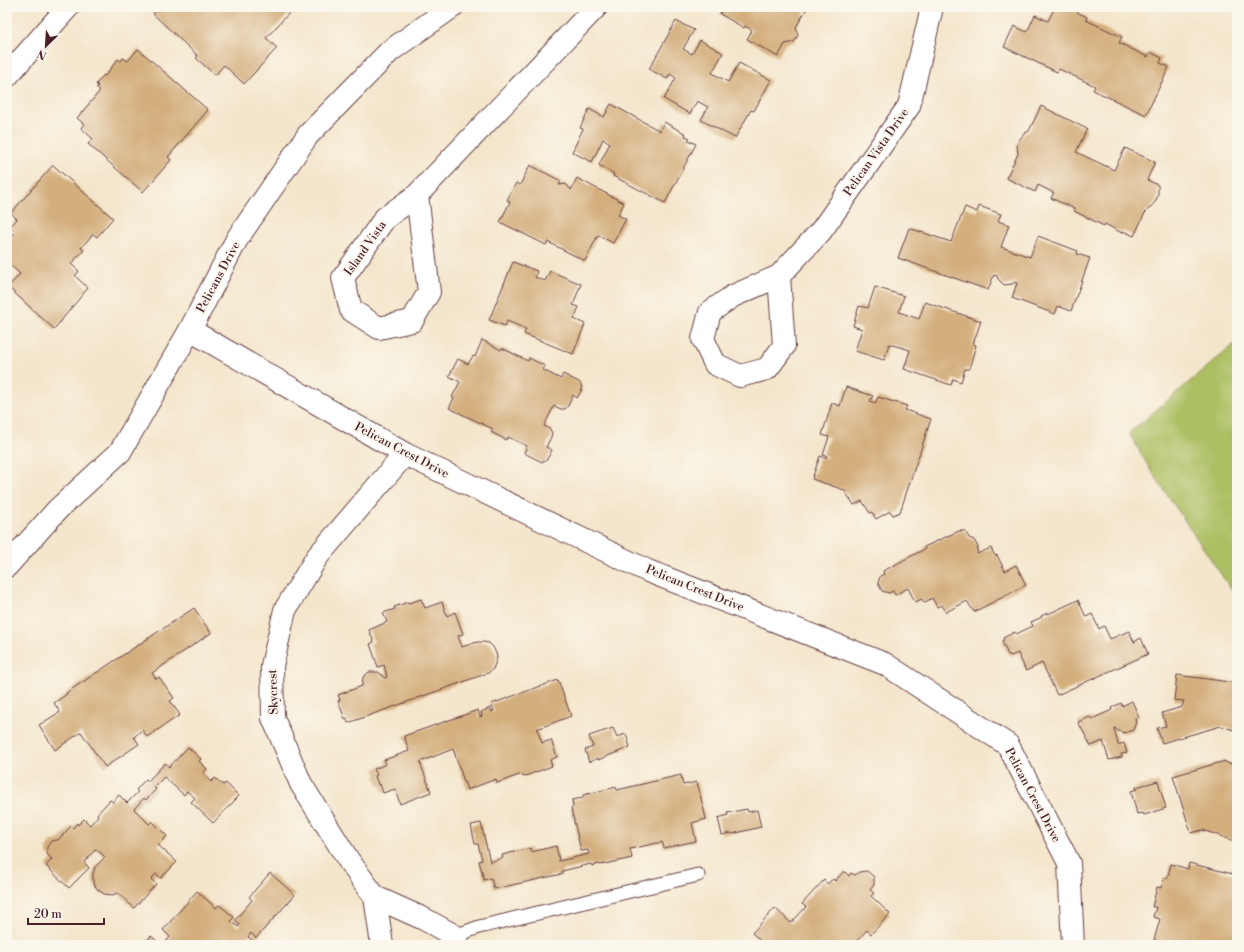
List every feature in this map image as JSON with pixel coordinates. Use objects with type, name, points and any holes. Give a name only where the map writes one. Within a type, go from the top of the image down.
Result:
[{"type":"street","points":[[7,76],[68,7]]},
{"type":"street","name":"Pelicans Drive","points":[[7,566],[58,510],[120,452],[190,330],[237,240],[308,135],[390,51],[452,7]]},
{"type":"street","name":"Island Vista","points":[[417,195],[429,292],[412,321],[379,328],[351,310],[343,278],[385,218],[417,195],[596,7]]},
{"type":"street","name":"Pelican Vista Drive","points":[[779,276],[784,346],[768,369],[740,376],[715,364],[703,339],[710,312],[733,296],[779,276],[821,231],[909,106],[932,7]]},
{"type":"street","name":"Pelican Crest Drive","points":[[190,330],[405,454],[648,571],[885,664],[1008,745],[1069,863],[1073,945]]},
{"type":"street","name":"Skycrest","points":[[382,945],[375,897],[349,861],[301,784],[273,718],[272,666],[285,610],[317,557],[405,454]]},
{"type":"street","name":"Skycrest","points":[[375,897],[424,919],[457,940]]},
{"type":"lane","points":[[457,940],[479,926],[698,875]]},
{"type":"green space","points":[[1237,342],[1237,598],[1150,469],[1129,433]]},
{"type":"building","points":[[160,7],[285,7],[290,12],[266,38],[277,48],[244,84],[224,65],[215,75],[196,58],[198,56],[153,14]]},
{"type":"building","points":[[714,7],[808,7],[796,27],[798,35],[796,39],[794,42],[785,44],[778,57],[747,39],[752,30],[745,26],[744,28],[720,14],[721,11]]},
{"type":"building","points":[[1055,7],[1066,7],[1078,11],[1077,12],[1087,17],[1086,20],[1122,37],[1119,43],[1148,57],[1150,52],[1162,58],[1160,63],[1169,67],[1146,115],[1093,90],[1095,86],[1059,69],[1057,72],[1004,47],[1014,26],[1027,32],[1035,15],[1048,21]]},
{"type":"building","points":[[676,21],[694,30],[683,49],[692,54],[700,40],[723,53],[712,73],[728,82],[739,63],[771,80],[754,111],[751,110],[735,138],[701,120],[708,107],[697,101],[690,114],[664,99],[676,78],[670,74],[667,79],[649,69]]},
{"type":"building","points":[[138,49],[208,110],[168,157],[171,160],[143,192],[88,144],[93,139],[81,128],[84,124],[77,118],[100,91],[96,88],[98,86],[96,84],[104,75],[105,76],[118,59],[121,61],[123,58],[128,61]]},
{"type":"building","points":[[611,104],[660,131],[664,122],[686,134],[685,136],[690,138],[688,140],[696,144],[665,203],[613,176],[614,174],[599,165],[610,143],[603,139],[592,162],[572,152],[583,129],[580,128],[589,109],[604,117]]},
{"type":"building","points":[[1041,106],[1087,129],[1076,152],[1114,170],[1125,148],[1155,162],[1147,180],[1158,185],[1158,194],[1156,201],[1145,213],[1134,236],[1123,231],[1122,233],[1105,224],[1104,226],[1074,211],[1075,209],[1051,198],[1054,193],[1038,185],[1035,192],[1006,178],[1018,154],[1017,145],[1019,140],[1029,131]]},
{"type":"building","points":[[53,165],[113,218],[97,237],[93,234],[81,248],[84,250],[71,264],[79,271],[75,276],[88,288],[54,329],[8,287],[20,274],[7,262],[7,242],[16,232],[10,227],[17,219],[11,213]]},
{"type":"building","points":[[530,165],[561,181],[559,185],[566,184],[571,190],[577,178],[624,203],[618,215],[626,219],[613,243],[598,235],[585,261],[548,242],[546,245],[500,222],[510,202],[507,200],[516,183],[520,185]]},
{"type":"building","points":[[979,206],[1001,214],[998,221],[1009,225],[1001,247],[1030,257],[1038,236],[1078,251],[1077,254],[1090,258],[1071,311],[1058,306],[1055,314],[1012,298],[1017,283],[1015,282],[1004,285],[997,276],[994,275],[988,290],[898,258],[909,228],[951,242],[965,207],[977,212]]},
{"type":"building","points":[[513,262],[537,271],[535,277],[545,281],[550,271],[581,284],[573,305],[579,307],[574,319],[585,324],[573,354],[524,334],[526,329],[507,321],[505,326],[489,320]]},
{"type":"building","points":[[875,287],[904,296],[899,312],[919,319],[925,302],[981,321],[973,344],[976,345],[969,369],[965,369],[961,382],[953,379],[951,385],[904,369],[910,350],[889,344],[884,360],[855,351],[862,329],[853,326],[859,306],[868,308]]},
{"type":"building","points":[[482,340],[501,350],[502,348],[528,361],[529,358],[545,366],[543,370],[561,379],[563,374],[581,384],[582,390],[577,398],[573,395],[565,409],[554,406],[544,426],[550,429],[552,433],[546,447],[552,450],[546,461],[542,462],[524,453],[527,446],[508,437],[506,440],[491,432],[493,429],[449,408],[454,398],[452,397],[460,382],[449,376],[458,359],[468,364],[473,356],[475,357]]},
{"type":"building","points":[[846,387],[873,396],[870,401],[875,403],[878,397],[907,406],[905,410],[931,419],[900,512],[893,515],[890,511],[876,519],[862,501],[854,505],[844,490],[812,479],[820,456],[826,458],[827,456],[823,455],[829,437],[822,435],[832,403],[840,406]]},
{"type":"building","points":[[961,530],[961,532],[965,530],[969,538],[974,540],[978,547],[977,554],[991,548],[995,556],[997,555],[1005,571],[1016,565],[1026,585],[974,612],[967,601],[946,612],[942,605],[937,607],[932,598],[924,603],[922,599],[915,602],[908,588],[895,595],[893,591],[889,593],[882,591],[878,583],[880,576],[884,574],[883,571],[925,549],[924,547]]},
{"type":"building","points":[[421,599],[425,608],[442,602],[447,616],[455,612],[463,634],[458,636],[462,647],[477,642],[489,643],[493,647],[497,658],[493,669],[488,673],[348,723],[338,701],[340,700],[338,695],[362,686],[363,677],[369,672],[378,672],[384,678],[387,677],[384,665],[378,667],[370,644],[374,642],[369,630],[387,622],[383,613],[395,609],[394,607]]},
{"type":"building","points":[[1078,600],[1086,617],[1092,614],[1099,629],[1104,626],[1110,639],[1129,631],[1134,642],[1141,638],[1148,654],[1057,695],[1042,663],[1026,671],[1018,653],[1011,656],[1008,655],[1002,641],[1004,640],[1003,638],[1015,632],[1016,634],[1033,626],[1031,622],[1042,617],[1041,616]]},
{"type":"building","points":[[194,608],[211,633],[152,673],[156,679],[159,677],[174,698],[170,701],[180,715],[147,737],[142,730],[134,737],[139,744],[105,767],[81,732],[55,750],[39,725],[60,712],[54,703],[67,694],[66,693]]},
{"type":"building","points":[[1177,675],[1237,683],[1237,731],[1221,726],[1162,743],[1157,728],[1166,726],[1162,713],[1182,707],[1184,701],[1174,700]]},
{"type":"building","points":[[558,680],[571,716],[537,729],[542,743],[551,740],[557,757],[550,760],[552,766],[523,777],[522,774],[497,783],[496,779],[467,790],[453,749],[420,762],[431,792],[400,804],[395,789],[383,793],[380,784],[378,785],[375,776],[377,775],[374,769],[386,764],[384,760],[409,751],[404,736],[478,710],[480,717],[482,716],[481,712],[490,708],[492,712],[494,711],[491,704]]},
{"type":"building","points":[[1132,701],[1139,717],[1135,718],[1136,722],[1133,730],[1125,733],[1114,728],[1118,745],[1124,743],[1127,753],[1121,754],[1122,757],[1109,760],[1103,741],[1091,746],[1078,722],[1090,717],[1092,719],[1112,710],[1111,708],[1121,703],[1122,706]]},
{"type":"building","points":[[613,728],[617,737],[626,734],[630,747],[598,760],[598,758],[589,762],[585,750],[593,747],[589,736]]},
{"type":"building","points":[[188,747],[201,759],[199,761],[207,769],[203,773],[211,782],[215,778],[223,785],[226,783],[239,796],[213,823],[191,802],[195,798],[187,791],[184,795],[164,777],[154,787],[156,789],[146,800],[144,798],[134,809],[149,824],[152,821],[167,836],[158,845],[177,862],[161,878],[156,874],[151,879],[156,884],[134,908],[118,893],[112,895],[104,894],[97,889],[93,882],[93,874],[95,867],[105,857],[96,849],[84,862],[89,868],[69,888],[46,866],[52,859],[47,854],[47,847],[51,841],[58,840],[71,826],[73,828],[77,823],[78,825],[84,819],[90,825],[98,816],[97,814],[110,800],[113,802],[119,795],[127,803],[138,792],[136,790],[146,779],[148,781],[165,763],[169,767]]},
{"type":"building","points":[[1225,761],[1237,766],[1237,842],[1203,830],[1191,833],[1173,776]]},
{"type":"building","points":[[681,775],[683,785],[697,782],[706,819],[692,823],[696,841],[664,848],[662,842],[630,849],[632,858],[600,865],[592,866],[591,864],[562,871],[562,874],[494,889],[491,878],[484,880],[479,861],[482,860],[478,844],[475,844],[471,825],[481,823],[490,862],[503,858],[502,855],[530,848],[531,852],[556,846],[559,861],[589,854],[588,850],[581,851],[571,808],[573,807],[572,800],[583,798],[583,795],[616,787],[617,790]]},
{"type":"building","points":[[1158,781],[1166,808],[1144,815],[1143,813],[1137,814],[1131,791],[1137,789],[1136,787]]},
{"type":"building","points":[[747,809],[748,812],[757,810],[761,827],[722,835],[718,818],[728,815],[727,813]]},
{"type":"building","points":[[1189,863],[1237,875],[1237,945],[1171,945],[1154,940],[1160,919],[1153,917],[1156,907],[1152,907],[1157,887],[1161,888],[1164,878],[1167,879],[1171,864],[1188,869]]},
{"type":"building","points":[[844,871],[849,876],[851,873],[855,875],[859,872],[867,871],[874,877],[874,885],[870,890],[874,893],[871,896],[890,914],[871,934],[867,930],[853,945],[765,945],[752,933],[775,908],[791,923],[806,907],[802,904],[824,880],[827,884],[833,879],[835,881]]},
{"type":"building","points":[[270,873],[295,895],[256,938],[251,933],[248,937],[254,942],[252,945],[163,945],[170,937],[163,930],[197,891],[216,908],[219,905],[234,917],[231,921],[238,927],[240,924],[235,920],[252,900],[249,897]]},
{"type":"building","points":[[151,936],[162,945],[143,945]]}]
